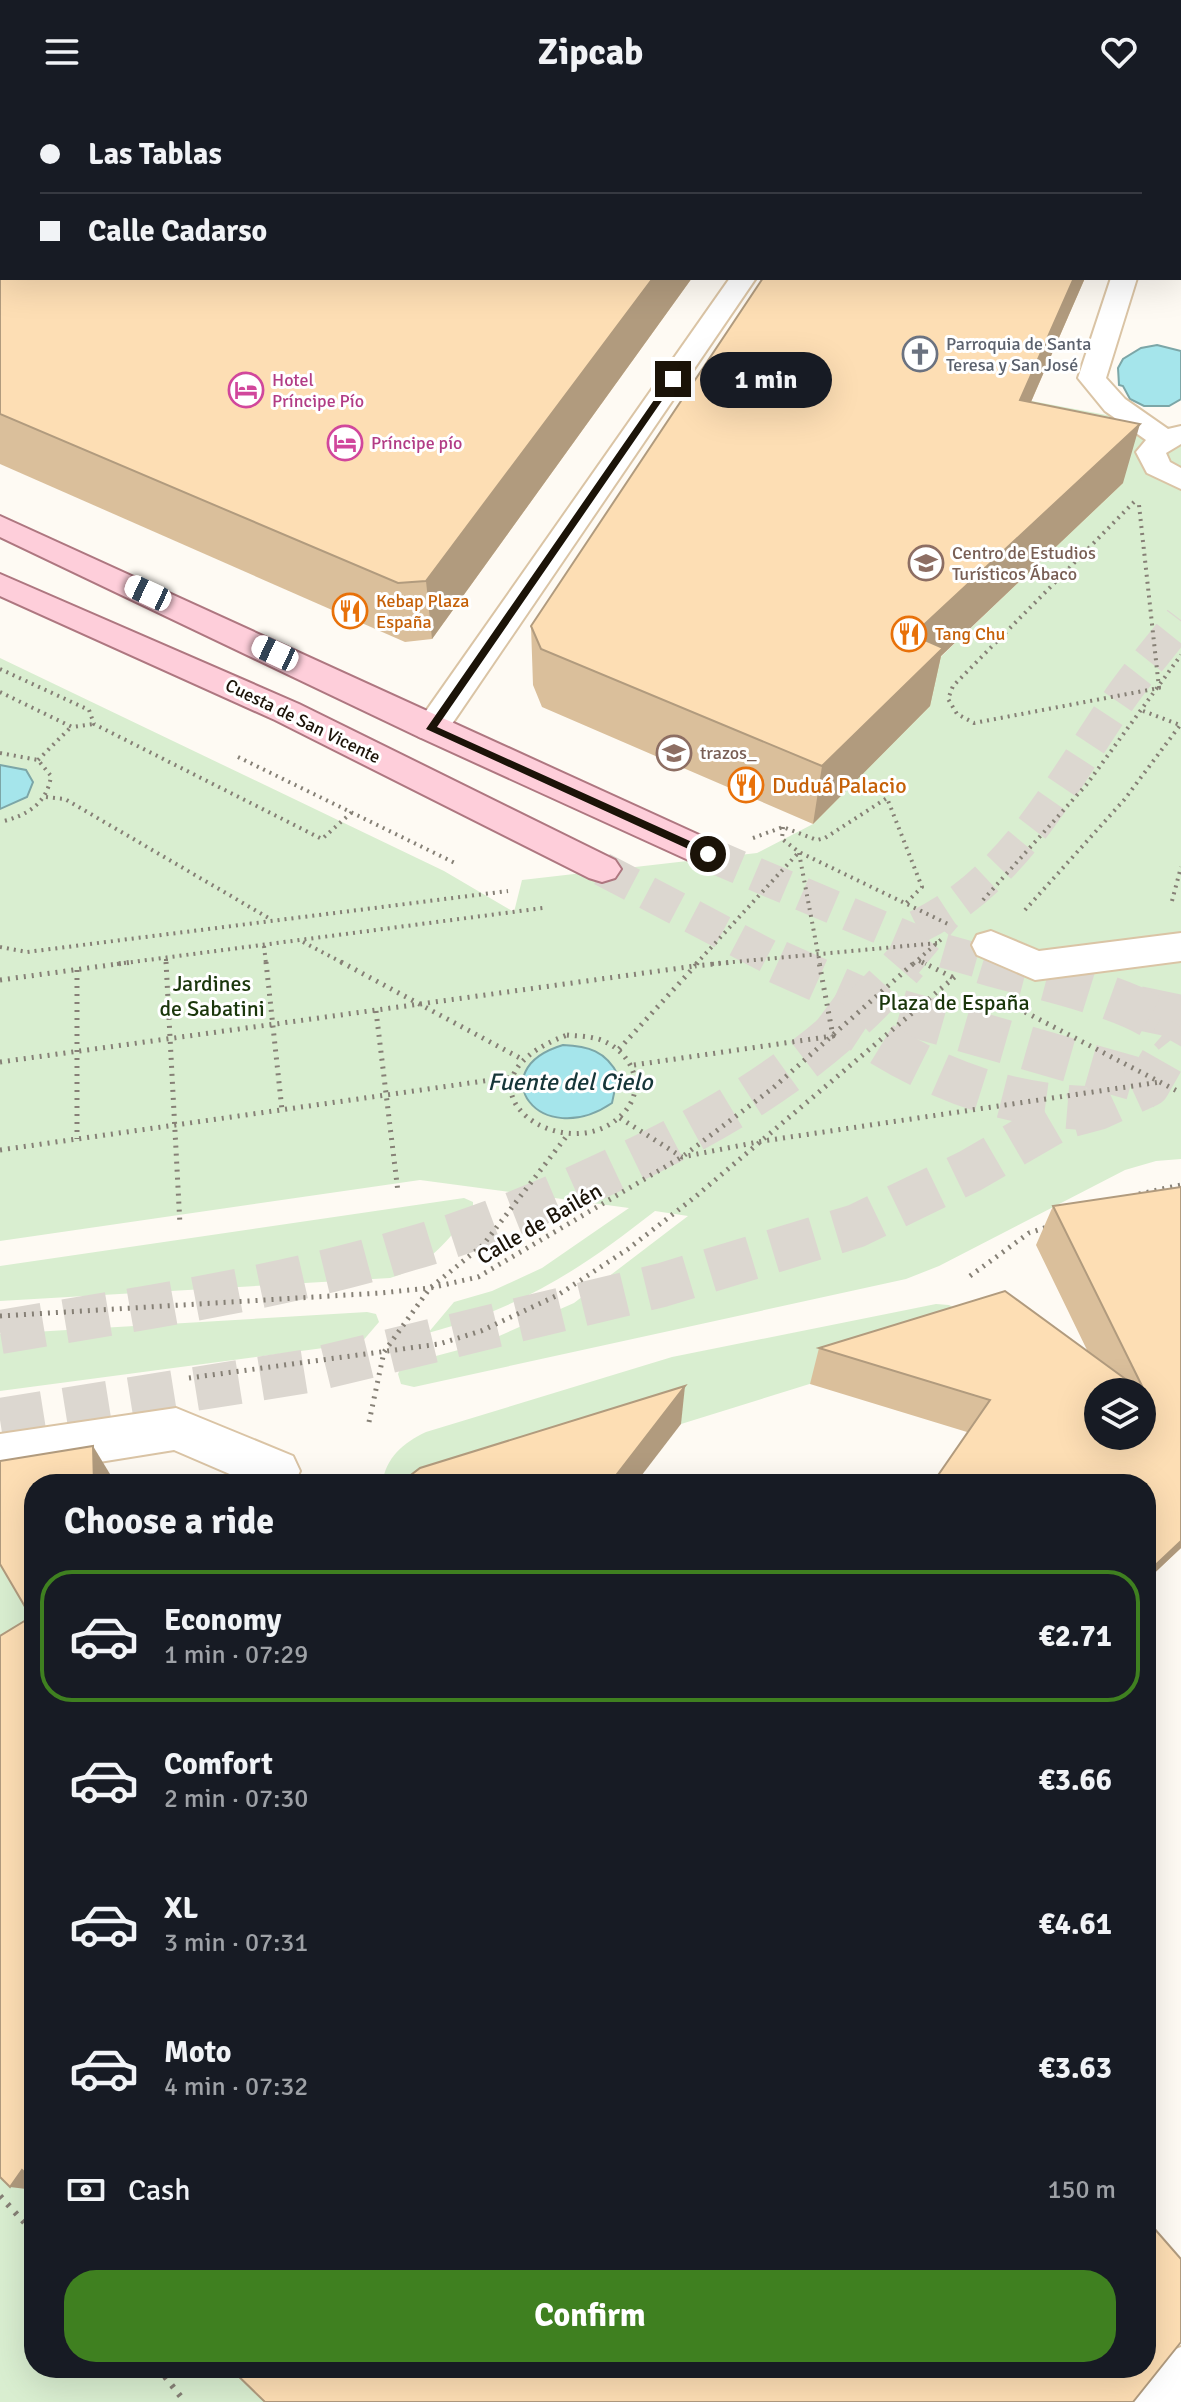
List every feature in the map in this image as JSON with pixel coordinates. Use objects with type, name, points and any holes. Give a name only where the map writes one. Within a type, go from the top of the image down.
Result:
[{"type":"main road","points":[[0,525],[431,729],[708,854]]},
{"type":"main road","name":"Cuesta de San Vicente","points":[[0,584],[301,718],[602,869]]},
{"type":"street","points":[[431,729],[742,280]]},
{"type":"street","points":[[1123,280],[1092,378],[1119,410],[1172,437]]},
{"type":"street","points":[[1172,437],[1155,445],[1153,460],[1167,474],[1181,480]]},
{"type":"street","points":[[991,945],[1035,966],[1181,947]]},
{"type":"street","points":[[0,1456],[176,1429],[276,1471]]},
{"type":"street","points":[[1162,2402],[1181,2379]]},
{"type":"path","points":[[1138,497],[1159,688],[974,723],[957,714],[948,699],[953,686],[1138,497]]},
{"type":"path","points":[[974,909],[1040,840],[1143,711],[1181,655]]},
{"type":"path","points":[[0,669],[89,710],[94,724]]},
{"type":"path","points":[[0,692],[72,727],[94,724],[322,839],[352,812]]},
{"type":"path","points":[[178,1379],[384,1352],[468,1337],[562,1296],[631,1249],[954,978],[1062,873],[1181,725],[1143,711]]},
{"type":"path","points":[[38,760],[72,727]]},
{"type":"path","points":[[0,753],[38,760],[51,776],[46,797],[25,814],[0,822]]},
{"type":"path","points":[[238,757],[457,864]]},
{"type":"path","points":[[46,797],[65,799],[274,921]]},
{"type":"path","points":[[634,1065],[833,1036],[799,852],[782,839],[783,827],[817,840],[825,838],[887,798],[922,887],[906,903],[799,852]]},
{"type":"path","points":[[619,1049],[799,852]]},
{"type":"path","points":[[0,947],[27,952],[508,891]]},
{"type":"path","points":[[0,980],[543,908]]},
{"type":"path","points":[[955,927],[919,961],[966,984]]},
{"type":"path","points":[[302,941],[521,1058]]},
{"type":"path","points":[[0,1062],[695,966],[939,942]]},
{"type":"path","points":[[264,946],[282,1110]]},
{"type":"path","points":[[166,959],[180,1225]]},
{"type":"path","name":"Calle de Bailén","points":[[0,1316],[430,1288],[478,1277],[682,1157],[773,1088],[919,961]]},
{"type":"path","points":[[77,970],[77,1139]]},
{"type":"path","points":[[1014,1007],[1181,1093]]},
{"type":"path","points":[[376,1011],[398,1192]]},
{"type":"path","points":[[567,1035],[589,1035],[619,1049],[634,1065],[639,1082],[636,1095],[620,1118],[596,1129],[569,1133],[538,1127],[522,1114],[512,1098],[512,1077],[521,1058],[546,1040],[567,1035]]},
{"type":"path","points":[[0,1150],[512,1077]]},
{"type":"path","points":[[620,1118],[682,1157],[763,1141],[1160,1082]]},
{"type":"path","points":[[369,1422],[384,1352],[430,1288],[483,1245],[569,1133]]},
{"type":"path","points":[[1136,1195],[1181,1185]]},
{"type":"path","points":[[970,1276],[1029,1233],[1054,1224]]},
{"type":"path","points":[[0,2196],[24,2222]]},
{"type":"path","points":[[166,2378],[185,2402]]},
{"type":"green space","points":[[1032,401],[1181,429],[1181,1159],[1156,1161],[1125,1170],[939,1266],[906,1279],[414,1387],[401,1384],[398,1374],[402,1365],[481,1344],[574,1303],[688,1216],[655,1211],[600,1252],[548,1285],[493,1311],[428,1333],[454,1302],[492,1291],[542,1268],[629,1208],[420,1180],[0,1241],[0,658],[444,871],[514,912],[522,880],[757,853],[813,824],[902,694],[1122,483],[1006,459]]},
{"type":"green space","points":[[464,1198],[473,1202],[473,1210],[446,1241],[416,1267],[390,1278],[0,1301],[0,1266]]},
{"type":"green space","points":[[936,1304],[949,1305],[990,1328],[520,1474],[384,1474],[397,1452],[426,1432],[672,1357]]},
{"type":"green space","points":[[367,1312],[376,1314],[379,1322],[361,1343],[0,1391],[0,1334]]},
{"type":"green space","points":[[0,1554],[24,1594],[24,1664],[0,1679]]},
{"type":"green space","points":[[0,2153],[24,2176],[24,2378],[265,2378],[290,2402],[0,2402]]},
{"type":"water","points":[[1157,345],[1181,351],[1181,399],[1169,406],[1144,406],[1130,399],[1123,386],[1119,385],[1118,368],[1123,359],[1141,348]]},
{"type":"water","points":[[0,765],[26,770],[33,782],[27,797],[0,809]]},
{"type":"water","name":"Fuente del Cielo","points":[[563,1045],[595,1051],[608,1060],[618,1075],[612,1103],[586,1116],[562,1118],[543,1113],[529,1102],[523,1087],[526,1072],[538,1057]]},
{"type":"building","points":[[0,280],[652,280],[426,581],[398,583],[0,414]]},
{"type":"building","points":[[762,280],[1073,280],[1020,400],[1140,424],[913,635],[943,648],[822,766],[541,649],[531,626]]},
{"type":"building","points":[[1181,1187],[1181,1541],[1156,1565],[1156,1474],[939,1474],[990,1400],[819,1348],[1005,1291],[1124,1378],[1084,1378],[1084,1450],[1156,1450],[1156,1378],[1138,1378],[1053,1206]]},
{"type":"building","points":[[685,1386],[617,1474],[412,1474],[420,1468]]},
{"type":"building","points":[[93,1446],[94,1474],[24,1474],[24,1605],[0,1564],[0,1461]]},
{"type":"building","points":[[24,1621],[24,2172],[22,2170],[10,2187],[0,2177],[0,1636]]},
{"type":"building","points":[[1156,2230],[1181,2259],[1181,2342],[1156,2373]]},
{"type":"building","points":[[240,2378],[1152,2378],[1133,2402],[265,2402]]},
{"type":"tunnel","points":[[917,927],[950,908],[1006,860],[1052,801],[1122,696],[1181,620]]},
{"type":"tunnel","points":[[708,854],[921,944]]},
{"type":"tunnel","points":[[602,869],[783,964]]},
{"type":"tunnel","points":[[921,944],[945,915]]},
{"type":"tunnel","points":[[904,964],[921,944]]},
{"type":"tunnel","points":[[921,944],[983,962]]},
{"type":"tunnel","points":[[778,962],[869,1002]]},
{"type":"tunnel","points":[[869,1002],[906,962]]},
{"type":"tunnel","points":[[983,962],[1115,1000],[1161,1023],[1176,1036]]},
{"type":"tunnel","points":[[983,962],[990,964]]},
{"type":"tunnel","points":[[849,1022],[869,1002]]},
{"type":"tunnel","points":[[869,1002],[1149,1083]]},
{"type":"tunnel","points":[[827,1007],[849,1022]]},
{"type":"tunnel","points":[[1138,1008],[1181,1017]]},
{"type":"tunnel","points":[[0,1332],[206,1297],[308,1276],[470,1230],[588,1182],[682,1136],[753,1095],[849,1022]]},
{"type":"tunnel","points":[[849,1022],[917,1064],[980,1090],[1048,1105],[1085,1108]]},
{"type":"tunnel","points":[[1176,1036],[1181,1027]]},
{"type":"tunnel","points":[[1149,1083],[1176,1036]]},
{"type":"tunnel","points":[[0,1420],[308,1371],[662,1285],[856,1226],[970,1171],[1061,1118],[1098,1108],[1149,1083]]},
{"type":"tunnel","points":[[1149,1083],[1160,1086]]},
{"type":"place","name":"Parroquia de Santa Teresa y San José","points":[[920,354]]},
{"type":"place","name":"Hotel Príncipe Pío","points":[[246,390]]},
{"type":"place","name":"Príncipe pío","points":[[345,443]]},
{"type":"place","name":"Centro de Estudios Turísticos Ábaco","points":[[926,563]]},
{"type":"place","name":"Kebap Plaza España","points":[[350,611]]},
{"type":"place","name":"Tang Chu","points":[[909,634]]},
{"type":"place","name":"trazos_","points":[[674,753]]},
{"type":"place","name":"Duduá Palacio","points":[[746,785]]},
{"type":"route","points":[[673,379],[431,729],[708,854]]},
{"type":"park label","name":"Jardines de Sabatini","points":[[212,996]]},
{"type":"park label","name":"Plaza de España","points":[[954,1002]]}]
